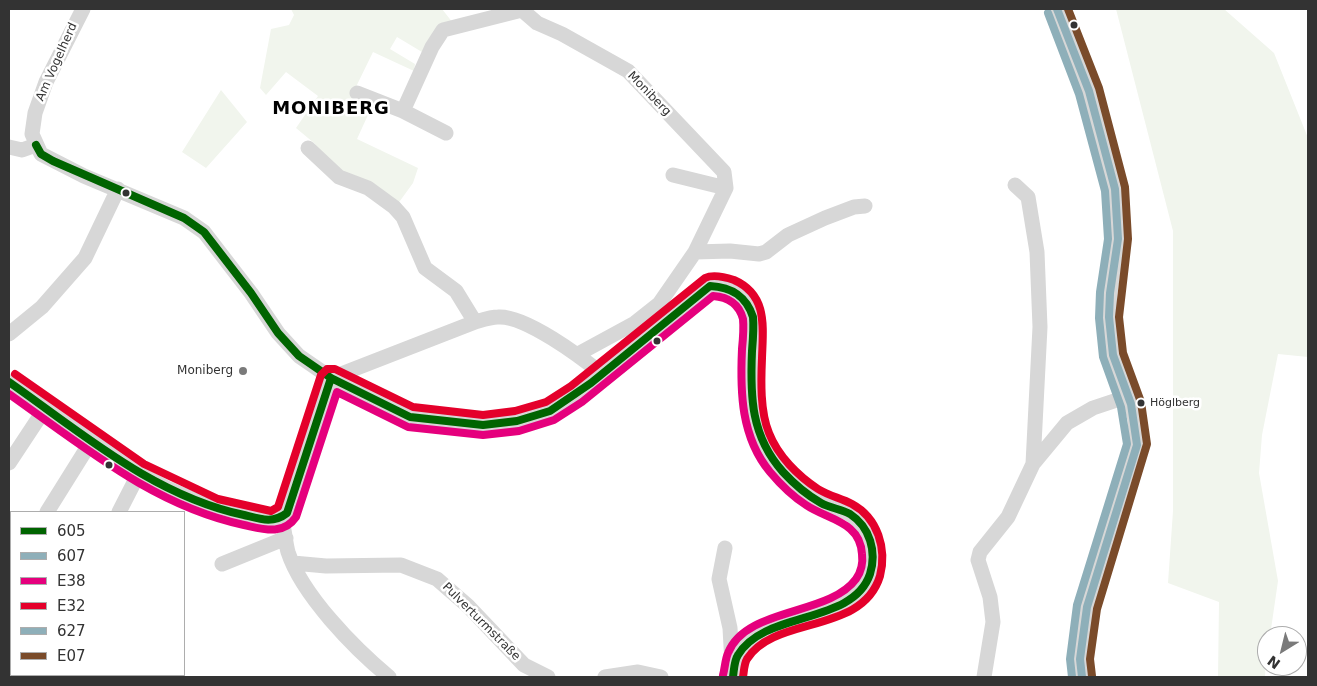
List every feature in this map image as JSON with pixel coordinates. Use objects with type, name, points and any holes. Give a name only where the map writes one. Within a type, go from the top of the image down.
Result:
[{"type":"street","name":"Am Vogelherd","points":[[36,146],[32,134],[35,113],[46,82],[83,9]]},
{"type":"street","name":"Moniberg","points":[[402,111],[432,47],[443,30],[524,9],[537,23],[562,34],[628,71],[724,172],[726,188]]},
{"type":"street","points":[[1057,9],[1089,91],[1115,189],[1118,239],[1110,293],[1109,317],[1113,355],[1135,420],[1137,445],[1087,607],[1080,659],[1082,677]]},
{"type":"street","points":[[357,92],[402,111],[446,133]]},
{"type":"street","points":[[9,146],[22,150],[36,146],[41,154],[52,161],[184,218],[204,232],[278,333],[299,356],[331,378],[410,417],[483,425],[517,421],[550,411],[602,374],[710,286],[724,285],[737,291],[746,300],[754,324],[752,386],[758,434],[768,453],[793,482],[820,502],[851,515],[864,527],[870,537],[873,564],[866,584],[849,600],[768,630],[743,646],[732,672]]},
{"type":"street","points":[[308,148],[340,177],[368,188],[394,207],[403,217],[425,268],[456,291],[475,322]]},
{"type":"street","points":[[578,354],[635,323],[659,304],[695,252],[726,188],[674,175]]},
{"type":"street","points":[[1015,185],[1028,197],[1037,252],[1040,327],[1033,464]]},
{"type":"street","points":[[9,334],[42,307],[85,258],[118,189]]},
{"type":"street","points":[[695,252],[724,250],[759,254],[766,252],[788,235],[825,218],[854,207],[864,206]]},
{"type":"street","points":[[331,378],[475,322],[499,316],[527,324],[578,354],[602,374]]},
{"type":"street","points":[[9,382],[139,473],[215,509],[272,521],[281,518],[287,512],[331,378]]},
{"type":"street","points":[[984,677],[993,622],[990,597],[978,560],[980,552],[1008,517],[1033,464],[1067,423],[1077,416],[1128,396]]},
{"type":"street","points":[[9,463],[46,407]]},
{"type":"street","points":[[48,511],[92,440]]},
{"type":"street","points":[[120,511],[139,473]]},
{"type":"street","points":[[281,518],[293,563],[302,583],[328,615],[389,677]]},
{"type":"street","points":[[222,564],[286,538]]},
{"type":"street","points":[[726,548],[719,579],[730,628],[732,672]]},
{"type":"street","name":"Pulverturmstraße","points":[[293,563],[326,566],[401,565],[437,579],[468,606],[524,665],[548,677]]},
{"type":"street","points":[[606,677],[638,672],[661,677]]},
{"type":"shaded area","points":[[291,9],[442,9],[453,23],[422,52],[397,37],[390,49],[415,64],[414,71],[373,52],[353,93],[373,104],[357,139],[418,168],[413,183],[397,205],[330,164],[314,143],[296,128],[318,96],[286,72],[266,95],[260,88],[271,29],[289,25],[294,15]]},
{"type":"shaded area","points":[[1116,9],[1224,9],[1274,53],[1308,138],[1308,357],[1278,354],[1262,435],[1259,473],[1278,581],[1271,626],[1257,626],[1257,676],[1265,677],[1218,677],[1219,602],[1168,583],[1173,511],[1173,231]]},
{"type":"shaded area","points":[[221,90],[247,122],[206,168],[182,152]]},
{"type":"transit line","name":"607","points":[[1057,9],[1089,91],[1115,189],[1118,239],[1110,293],[1109,317],[1113,355],[1131,404],[1137,445],[1087,607],[1080,659],[1082,677]]},
{"type":"transit line","name":"E07","points":[[1068,9],[1099,88],[1125,187],[1128,239],[1119,317],[1123,353],[1141,402],[1147,444],[1097,609],[1090,659],[1092,676]]},
{"type":"transit line","name":"627","points":[[1048,13],[1079,94],[1105,191],[1108,239],[1100,292],[1099,318],[1103,357],[1121,407],[1127,444],[1077,605],[1070,659],[1072,677]]},
{"type":"transit line","name":"605","points":[[36,145],[41,154],[53,161],[184,218],[204,232],[251,293],[278,333],[299,356],[331,378],[410,417],[483,425],[517,421],[550,411],[591,383],[710,286],[725,288],[737,294],[746,303],[753,317],[752,400],[764,444],[783,472],[801,489],[821,503],[847,512],[857,519],[867,533],[873,557],[870,574],[861,590],[846,602],[828,610],[787,623],[751,641],[738,655],[733,677]]},
{"type":"transit line","name":"E32","points":[[15,374],[144,464],[218,499],[271,511],[278,507],[321,375],[327,369],[335,369],[413,407],[483,415],[515,411],[546,402],[571,386],[705,278],[715,276],[734,280],[745,286],[753,294],[761,313],[763,324],[762,396],[766,424],[773,441],[789,465],[803,478],[822,491],[852,504],[868,517],[878,535],[882,555],[880,576],[870,595],[856,608],[837,617],[777,636],[760,645],[747,659],[743,677]]},
{"type":"transit line","name":"E38","points":[[9,394],[120,472],[150,489],[180,504],[211,516],[272,530],[285,527],[296,517],[337,392],[408,427],[483,435],[519,431],[554,420],[582,402],[713,296],[723,298],[736,305],[743,319],[742,398],[748,429],[760,458],[786,490],[796,498],[849,528],[856,535],[860,543],[862,557],[858,576],[843,591],[827,600],[769,619],[752,627],[738,638],[728,653],[723,675]]},
{"type":"transit line","name":"605","points":[[9,382],[92,441],[149,478],[211,506],[271,520],[287,513],[331,378]]},
{"type":"place","name":"Moniberg","points":[[243,371]]},
{"type":"place","name":"Höglberg","points":[[1141,403]]},
{"type":"district","name":"MONIBERG","points":[[331,109]]}]
